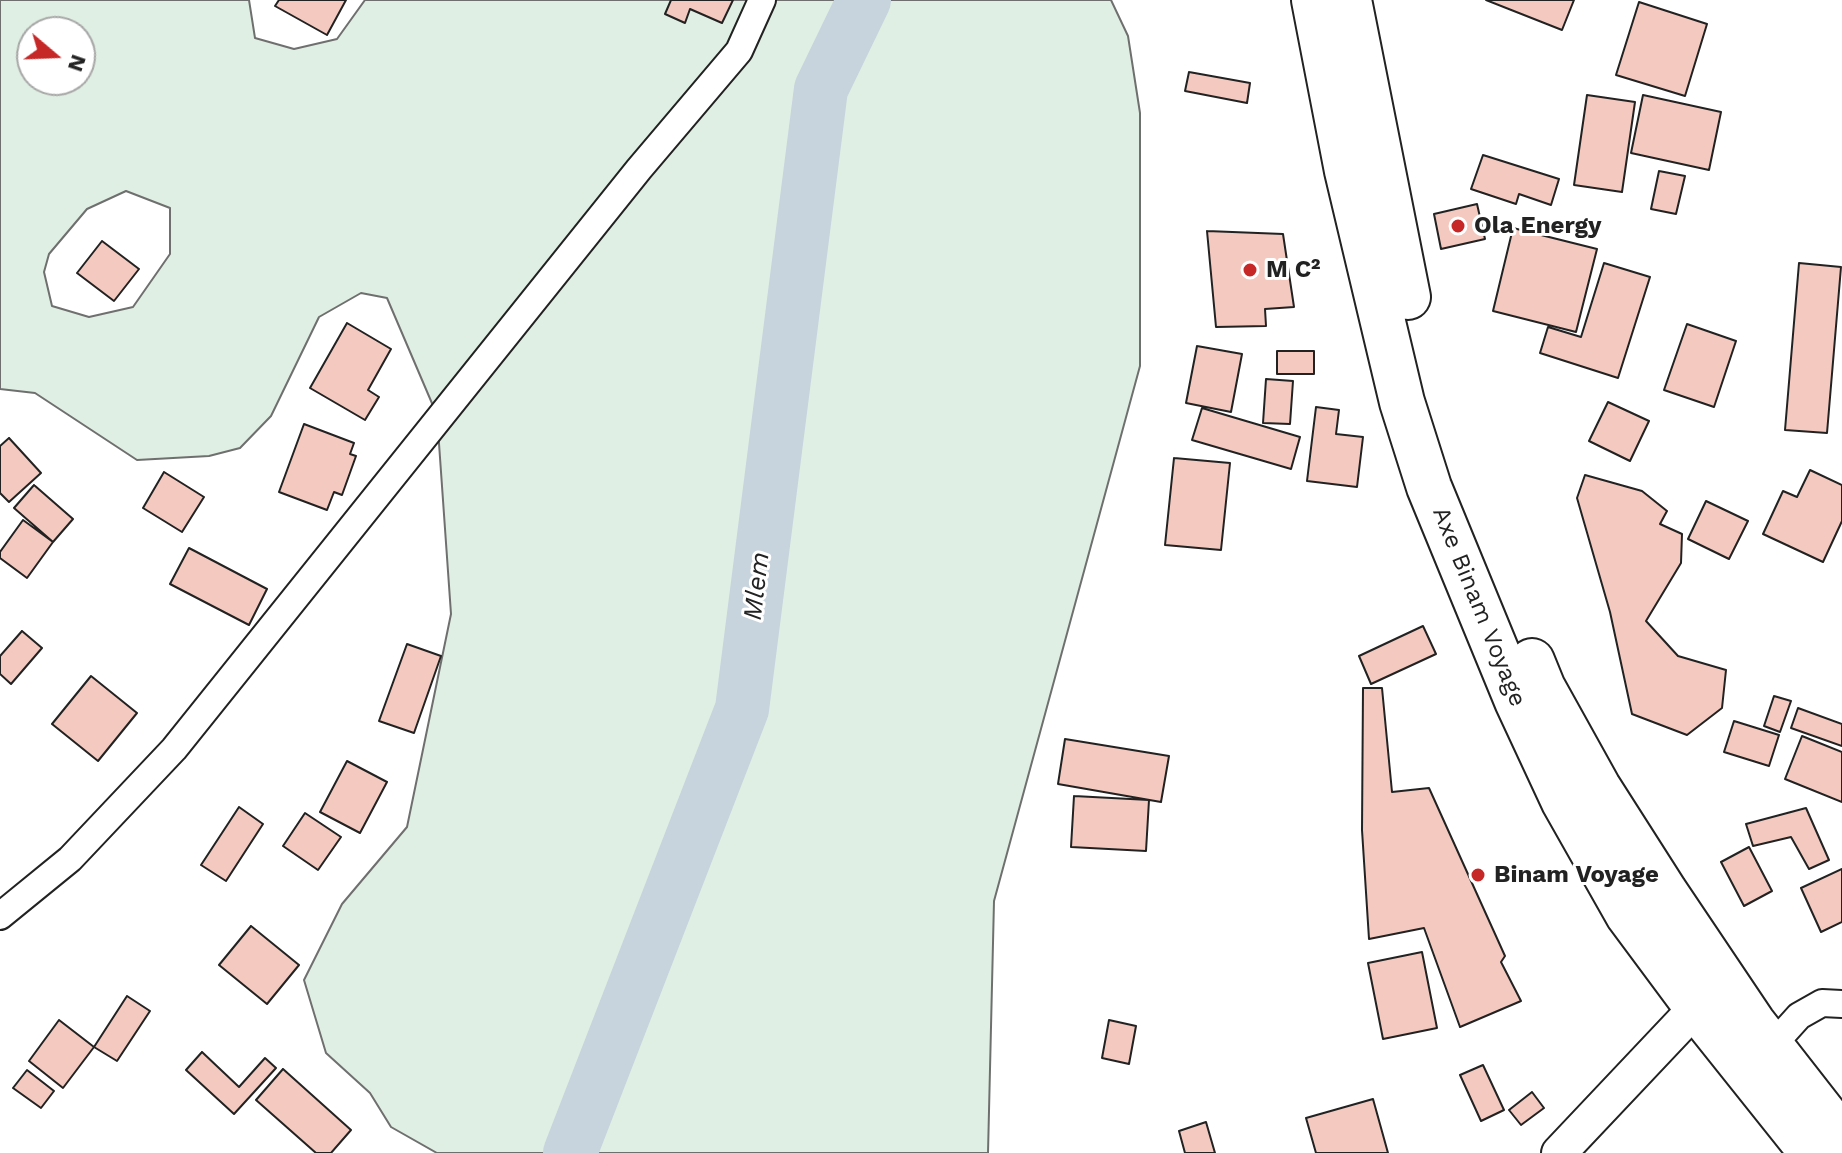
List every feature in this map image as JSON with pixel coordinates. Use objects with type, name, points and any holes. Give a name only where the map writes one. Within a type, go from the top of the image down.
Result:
[{"type":"highway","points":[[1314,0],[1365,167]]},
{"type":"highway","points":[[1349,0],[1365,167]]},
{"type":"highway","name":"Axe Binam Voyage","points":[[1365,167],[1417,399],[1457,477],[1543,688],[1710,993]]},
{"type":"highway","points":[[1710,993],[1771,1047],[1842,1137]]},
{"type":"highway","points":[[1710,993],[1812,1153]]},
{"type":"street","points":[[0,916],[70,859],[174,749],[639,169],[739,51],[762,0]]},
{"type":"street","points":[[1559,1153],[1710,993]]},
{"type":"street","points":[[1771,1047],[1799,1016],[1822,1003],[1842,1004]]},
{"type":"green space","points":[[0,0],[249,0],[255,38],[294,49],[337,39],[365,0],[1111,0],[1128,36],[1140,113],[1140,366],[994,901],[988,1153],[437,1153],[391,1127],[370,1093],[326,1053],[304,980],[342,904],[407,827],[451,614],[437,415],[387,298],[361,293],[319,317],[271,416],[240,448],[209,456],[137,460],[35,393],[0,389]],"holes":[[[126,191],[170,208],[170,254],[133,307],[89,317],[52,306],[44,272],[49,254],[87,209]]]},
{"type":"building","points":[[279,0],[346,0],[327,35],[275,6]]},
{"type":"building","points":[[671,0],[733,0],[722,23],[690,9],[685,23],[665,14]]},
{"type":"building","points":[[1486,0],[1574,0],[1562,30]]},
{"type":"building","points":[[1639,2],[1707,24],[1685,96],[1616,75]]},
{"type":"building","points":[[1189,72],[1250,83],[1247,103],[1185,91]]},
{"type":"building","points":[[1587,95],[1635,102],[1622,192],[1574,185]]},
{"type":"building","points":[[1643,95],[1721,112],[1709,170],[1631,153]]},
{"type":"building","points":[[1483,155],[1559,179],[1551,205],[1519,194],[1516,204],[1471,189]]},
{"type":"building","points":[[1659,171],[1685,176],[1676,214],[1651,209]]},
{"type":"building","points":[[1477,204],[1485,239],[1441,249],[1434,214]]},
{"type":"building","points":[[1513,228],[1597,249],[1576,332],[1493,311]]},
{"type":"building","name":"M C²","points":[[1207,231],[1283,234],[1294,307],[1265,309],[1266,326],[1216,327]]},
{"type":"building","points":[[102,241],[139,269],[114,301],[77,273]]},
{"type":"building","points":[[1604,263],[1650,277],[1618,378],[1540,353],[1548,327],[1581,337]]},
{"type":"building","points":[[1799,263],[1841,267],[1827,433],[1785,430]]},
{"type":"building","points":[[347,323],[391,349],[368,390],[379,397],[365,420],[310,388]]},
{"type":"building","points":[[1687,324],[1736,341],[1714,407],[1664,390]]},
{"type":"building","points":[[1197,346],[1242,354],[1231,412],[1186,403]]},
{"type":"building","points":[[1277,351],[1314,351],[1314,374],[1277,374]]},
{"type":"building","points":[[1266,379],[1293,381],[1290,424],[1263,423]]},
{"type":"building","points":[[1608,402],[1649,421],[1630,461],[1589,441]]},
{"type":"building","points":[[1316,407],[1339,410],[1336,434],[1363,437],[1357,487],[1307,481]]},
{"type":"building","points":[[1202,408],[1300,437],[1291,469],[1192,440]]},
{"type":"building","points":[[304,424],[354,443],[350,454],[356,456],[342,495],[334,492],[327,510],[279,492]]},
{"type":"building","points":[[9,438],[41,473],[9,502],[0,493],[0,446]]},
{"type":"building","points":[[1174,458],[1230,463],[1221,550],[1165,545]]},
{"type":"building","points":[[1810,470],[1842,485],[1842,521],[1823,562],[1763,534],[1783,491],[1797,497]]},
{"type":"building","points":[[164,472],[204,497],[182,532],[143,508]]},
{"type":"building","points":[[1585,475],[1642,491],[1667,511],[1660,524],[1682,534],[1681,563],[1646,621],[1678,656],[1726,670],[1722,708],[1687,735],[1632,714],[1610,612],[1577,498]]},
{"type":"building","points":[[34,485],[73,519],[53,542],[14,508]]},
{"type":"building","points":[[1706,501],[1748,521],[1729,559],[1688,539]]},
{"type":"building","points":[[23,520],[53,542],[27,578],[0,558],[0,552]]},
{"type":"building","points":[[189,548],[267,589],[249,625],[170,584]]},
{"type":"building","points":[[1423,626],[1436,654],[1371,684],[1359,656]]},
{"type":"building","points":[[22,631],[42,648],[11,684],[0,674],[0,656]]},
{"type":"building","points":[[407,644],[441,656],[414,733],[379,721]]},
{"type":"building","points":[[91,676],[137,713],[98,761],[52,724]]},
{"type":"building","points":[[1363,688],[1382,688],[1392,792],[1429,788],[1505,956],[1501,962],[1521,1001],[1460,1027],[1424,928],[1369,939],[1362,830]]},
{"type":"building","points":[[1774,696],[1791,701],[1780,732],[1764,726]]},
{"type":"building","points":[[1798,708],[1842,724],[1842,746],[1791,728]]},
{"type":"building","points":[[1734,721],[1779,735],[1769,766],[1724,752]]},
{"type":"building","points":[[1802,736],[1842,752],[1842,802],[1785,779]]},
{"type":"building","points":[[1065,739],[1169,756],[1161,802],[1058,784]]},
{"type":"building","points":[[347,761],[387,782],[360,833],[320,812]]},
{"type":"building","points":[[1074,796],[1149,800],[1146,851],[1071,847]]},
{"type":"building","points":[[239,807],[263,824],[226,881],[201,865]]},
{"type":"building","points":[[1806,808],[1829,860],[1809,869],[1791,837],[1753,846],[1746,824]]},
{"type":"building","points":[[305,813],[341,837],[318,870],[283,846]]},
{"type":"building","points":[[1749,847],[1772,891],[1744,906],[1721,862]]},
{"type":"building","points":[[1842,869],[1842,922],[1821,932],[1801,888]]},
{"type":"building","points":[[251,926],[299,965],[267,1004],[219,965]]},
{"type":"building","points":[[1422,952],[1437,1028],[1383,1039],[1368,963]]},
{"type":"building","points":[[127,996],[150,1011],[117,1061],[94,1047]]},
{"type":"building","points":[[59,1020],[94,1047],[63,1088],[29,1061]]},
{"type":"building","points":[[1109,1020],[1136,1026],[1129,1064],[1102,1058]]},
{"type":"building","points":[[202,1052],[239,1087],[265,1058],[276,1068],[234,1114],[186,1070]]},
{"type":"building","points":[[1483,1065],[1504,1110],[1481,1121],[1460,1075]]},
{"type":"building","points":[[283,1069],[351,1130],[331,1153],[316,1153],[256,1100]]},
{"type":"building","points":[[27,1070],[54,1091],[41,1108],[13,1088]]},
{"type":"building","points":[[1532,1092],[1544,1108],[1521,1125],[1509,1110]]},
{"type":"building","points":[[1373,1099],[1388,1153],[1316,1153],[1306,1118]]},
{"type":"building","points":[[1206,1122],[1215,1153],[1185,1153],[1179,1131]]},
{"type":"waterway","name":"Mlem","points":[[570,1153],[742,709],[821,89],[864,0]]},
{"type":"place","name":"Ola Energy","points":[[1458,226]]},
{"type":"place","name":"M C²","points":[[1250,270]]},
{"type":"place","name":"Binam Voyage","points":[[1478,875]]}]
